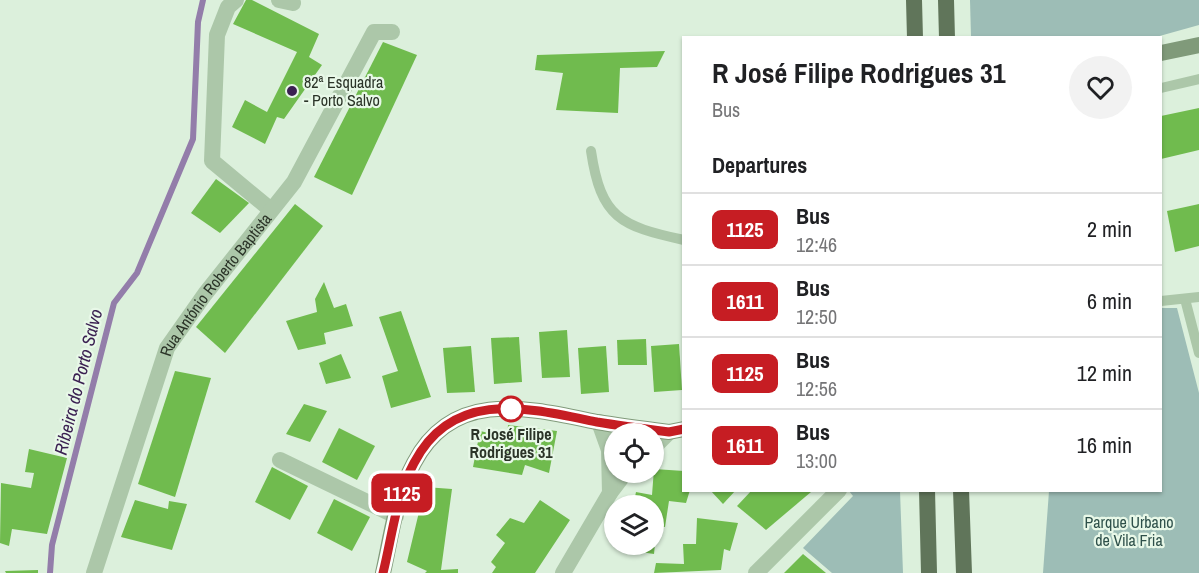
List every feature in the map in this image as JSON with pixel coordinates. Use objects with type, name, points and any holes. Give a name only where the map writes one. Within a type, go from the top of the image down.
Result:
[{"type":"main road","points":[[914,0],[915,36]]},
{"type":"main road","points":[[946,0],[947,36]]},
{"type":"main road","points":[[1162,53],[1199,45]]},
{"type":"main road","points":[[383,573],[406,479],[431,436],[443,425],[465,414],[490,409],[523,409],[599,422],[677,430]]},
{"type":"main road","points":[[927,492],[929,573]]},
{"type":"main road","points":[[961,492],[964,573]]},
{"type":"street","points":[[236,0],[228,7],[217,35],[212,161],[271,210]]},
{"type":"street","name":"Rua António Roberto Baptista","points":[[94,573],[167,348],[205,294],[294,182],[374,32],[392,32]]},
{"type":"street","points":[[599,422],[609,450],[610,493]]},
{"type":"street","points":[[664,440],[677,430]]},
{"type":"street","points":[[280,460],[396,516]]},
{"type":"street","points":[[563,573],[618,483]]},
{"type":"street","points":[[756,573],[837,492]]},
{"type":"lane","points":[[1162,88],[1199,79]]},
{"type":"lane","points":[[591,151],[596,183],[604,204],[625,221],[646,230],[682,239]]},
{"type":"lane","points":[[1162,301],[1199,297]]},
{"type":"lane","points":[[1185,299],[1199,353]]},
{"type":"green space","points":[[970,0],[1199,0],[1199,25],[1160,36],[971,36]]},
{"type":"green space","name":"Parque Urbano de Vila Fria","points":[[1162,308],[1177,308],[1199,393],[1199,573],[1043,573],[1049,492],[1162,492]]},
{"type":"green space","points":[[850,492],[900,492],[903,573],[832,573],[803,548],[853,496]]},
{"type":"building","points":[[246,0],[252,0],[319,34],[309,57],[322,65],[284,119],[277,117],[265,144],[232,127],[245,100],[267,112],[297,52],[233,24]]},
{"type":"building","points":[[383,42],[417,55],[352,195],[314,177]]},
{"type":"building","points":[[665,51],[657,67],[620,68],[618,113],[556,110],[563,73],[535,70],[537,55]]},
{"type":"building","points":[[1199,108],[1199,150],[1162,159],[1162,116]]},
{"type":"building","points":[[216,179],[249,203],[220,233],[191,213]]},
{"type":"building","points":[[295,204],[323,226],[225,353],[196,327]]},
{"type":"building","points":[[1199,204],[1199,246],[1175,252],[1167,211]]},
{"type":"building","points":[[324,282],[334,308],[346,304],[353,326],[324,333],[326,344],[298,350],[286,321],[317,312],[315,299]]},
{"type":"building","points":[[401,311],[431,397],[391,408],[382,376],[398,371],[379,317]]},
{"type":"building","points":[[567,330],[570,377],[542,378],[539,332]]},
{"type":"building","points":[[519,337],[522,382],[494,384],[491,338]]},
{"type":"building","points":[[646,339],[647,365],[618,365],[617,340]]},
{"type":"building","points":[[679,344],[682,390],[654,392],[651,346]]},
{"type":"building","points":[[471,346],[475,392],[447,393],[443,348]]},
{"type":"building","points":[[606,346],[609,392],[581,394],[578,348]]},
{"type":"building","points":[[341,354],[351,378],[326,384],[319,363]]},
{"type":"building","points":[[175,371],[211,378],[175,497],[138,484]]},
{"type":"building","points":[[304,404],[327,411],[310,442],[286,434]]},
{"type":"building","points":[[508,425],[557,431],[549,473],[525,465],[522,475],[473,467],[480,431],[507,437]]},
{"type":"building","points":[[339,428],[375,446],[357,480],[322,462]]},
{"type":"building","points":[[29,449],[67,458],[47,534],[12,529],[9,546],[0,543],[1,483],[31,488],[34,473],[25,472]]},
{"type":"building","points":[[272,467],[308,486],[290,520],[255,502]]},
{"type":"building","points":[[664,470],[682,471],[682,492],[689,492],[686,503],[669,501],[665,527],[664,495],[652,495],[653,483],[664,483]]},
{"type":"building","points":[[425,487],[452,489],[441,570],[458,569],[458,573],[425,573],[427,571],[407,562]]},
{"type":"building","points":[[636,492],[652,495],[635,495]]},
{"type":"building","points":[[712,492],[734,492],[723,504]]},
{"type":"building","points":[[750,492],[811,492],[766,530],[737,506]]},
{"type":"building","points":[[334,499],[370,517],[352,551],[317,533]]},
{"type":"building","points":[[135,500],[168,509],[169,501],[187,504],[172,550],[121,537]]},
{"type":"building","points":[[540,500],[570,520],[535,573],[492,573],[496,567],[491,562],[505,543],[496,535],[510,518],[524,523]]},
{"type":"building","points":[[697,518],[738,523],[730,551],[724,549],[721,570],[654,573],[656,563],[684,564],[683,544],[696,544]]},
{"type":"building","points":[[803,554],[826,573],[784,573]]},
{"type":"building","points":[[38,570],[38,573],[6,573],[5,571]]},
{"type":"waterway","name":"Ribeira do Porto Salvo","points":[[50,573],[52,545],[114,303],[137,273],[193,139],[198,22],[203,0]]},
{"type":"bus line","name":"1125","points":[[383,573],[400,500],[414,462],[431,436],[443,425],[465,414],[490,409],[523,409],[669,432],[682,429]]},
{"type":"place","name":"82ª Esquadra - Porto Salvo","points":[[292,91]]},
{"type":"place","name":"R José Filipe Rodrigues 31","points":[[511,409]]}]
